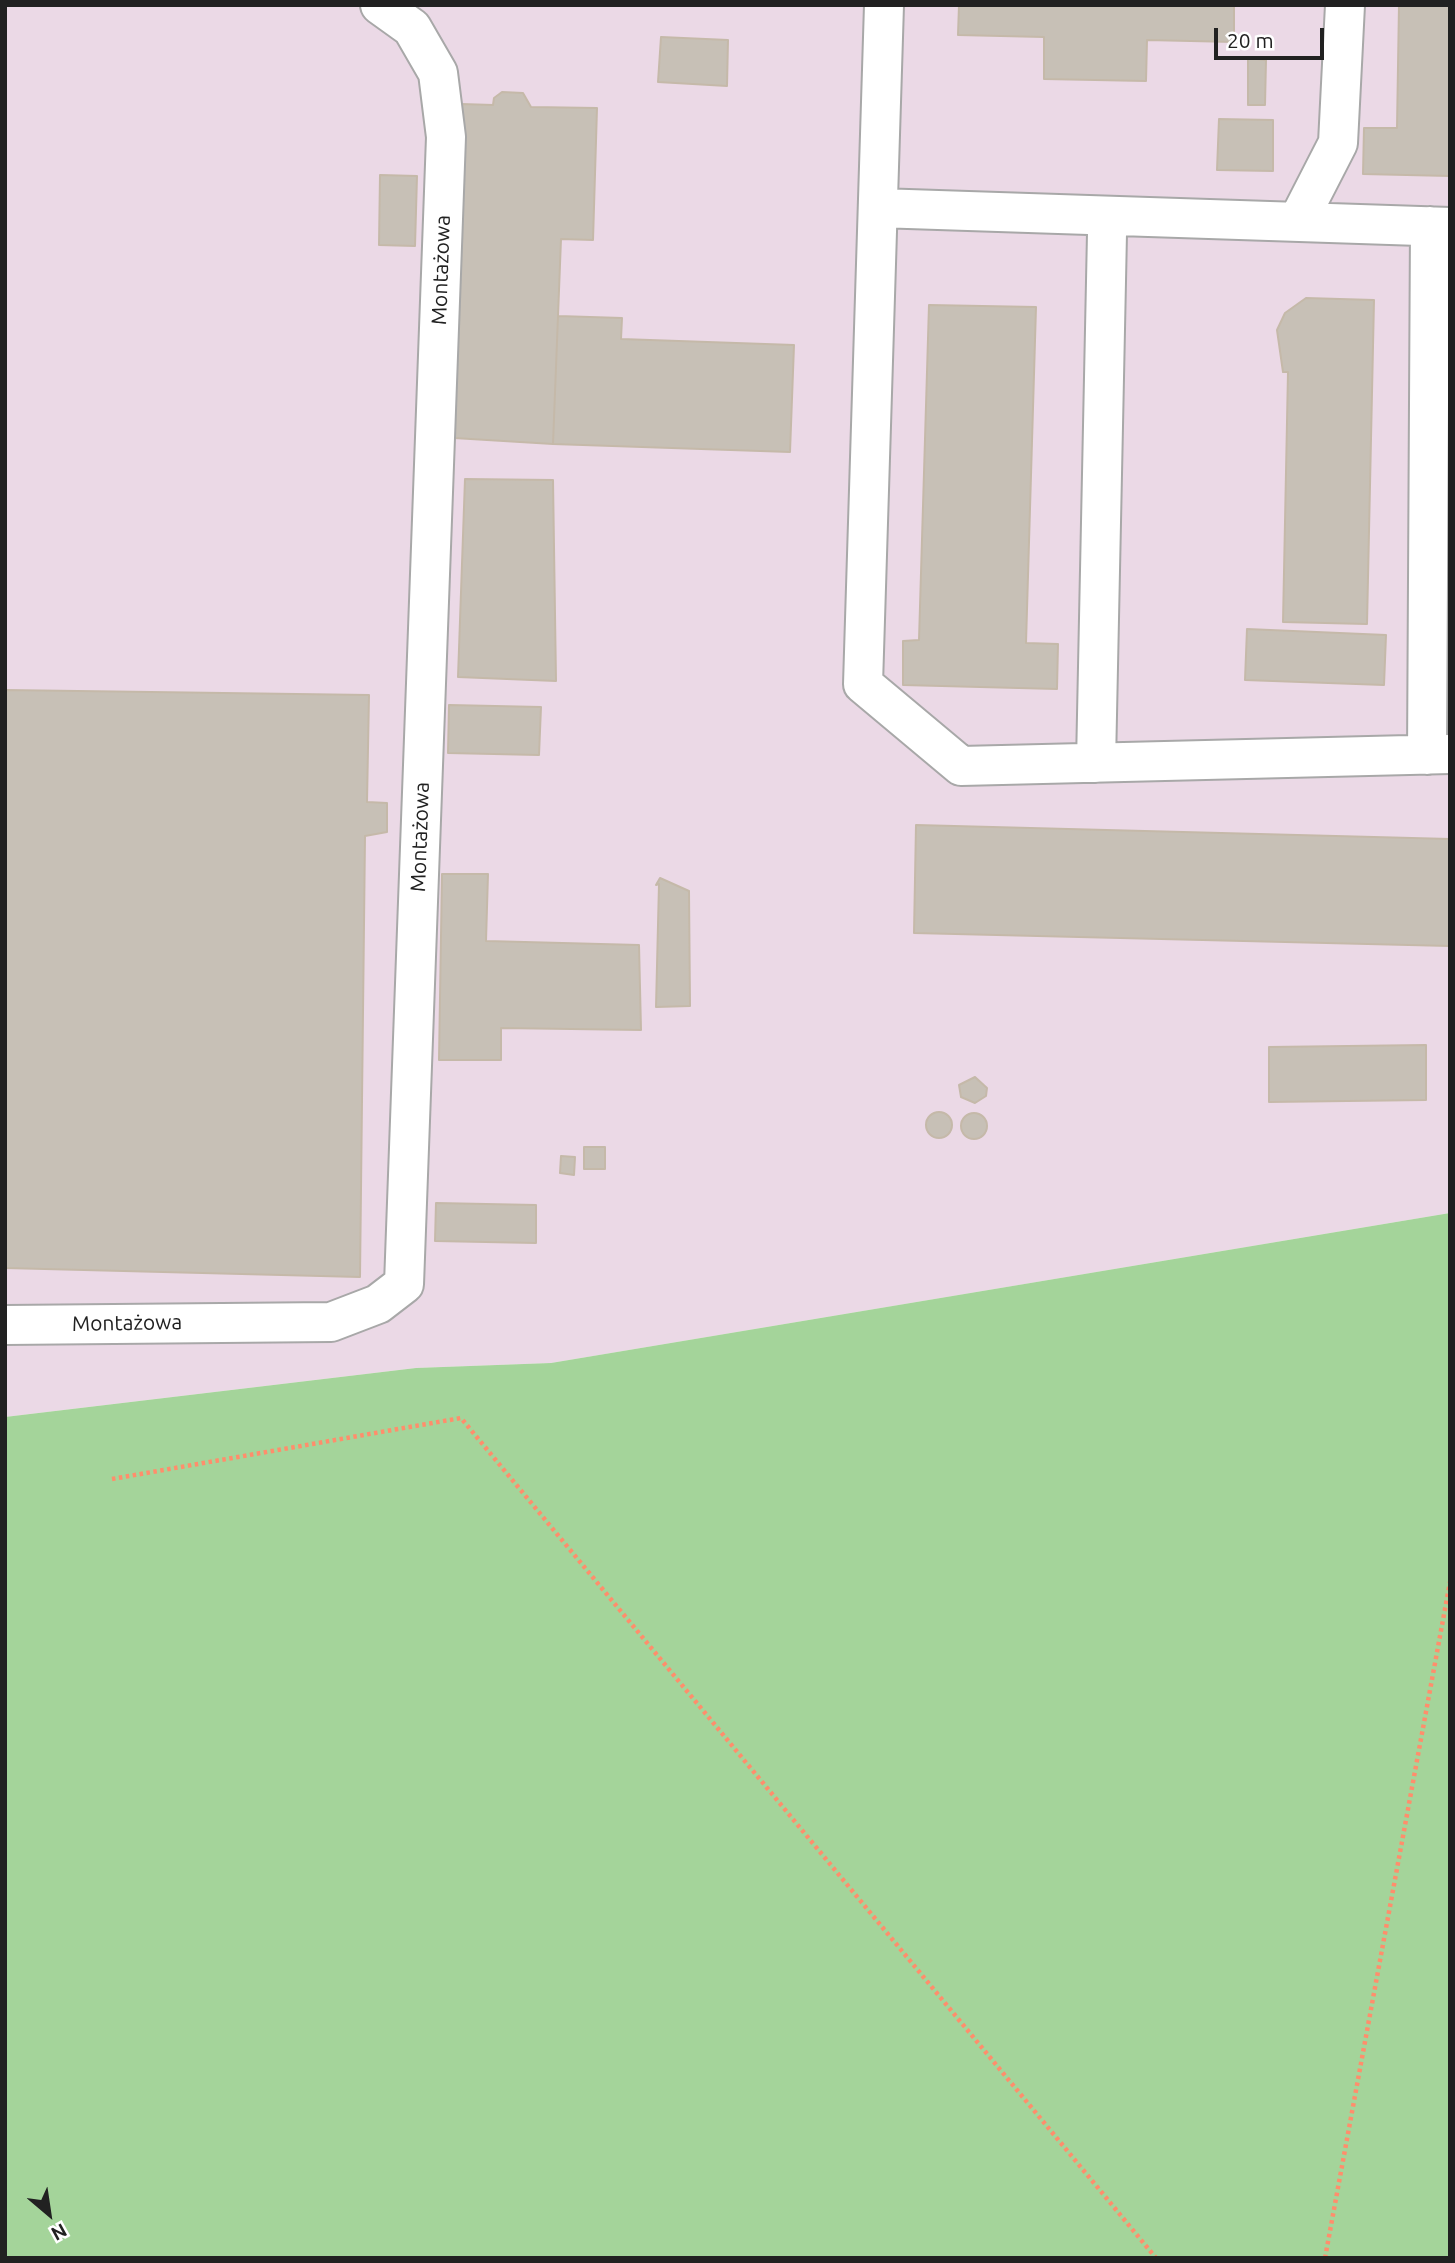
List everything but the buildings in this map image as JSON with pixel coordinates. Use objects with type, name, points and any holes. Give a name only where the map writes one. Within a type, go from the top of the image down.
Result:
[{"type":"lane","name":"Montażowa","points":[[5,1325],[331,1322],[378,1304],[404,1284],[446,137],[438,73],[412,28],[380,5]]},
{"type":"lane","points":[[878,208],[1440,226],[1438,755],[961,766],[863,684],[884,5]]},
{"type":"lane","points":[[1298,222],[1338,143],[1345,5]]},
{"type":"lane","points":[[1096,763],[1107,233]]},
{"type":"path","points":[[112,1479],[461,1418],[1156,2258]]},
{"type":"path","points":[[1325,2258],[1450,1582]]},
{"type":"shaded area","points":[[5,5],[1450,5],[1450,1213],[551,1363],[416,1368],[5,1417]]},
{"type":"green space","points":[[1450,1213],[1450,2258],[5,2258],[5,1417],[416,1368],[551,1363]]}]
